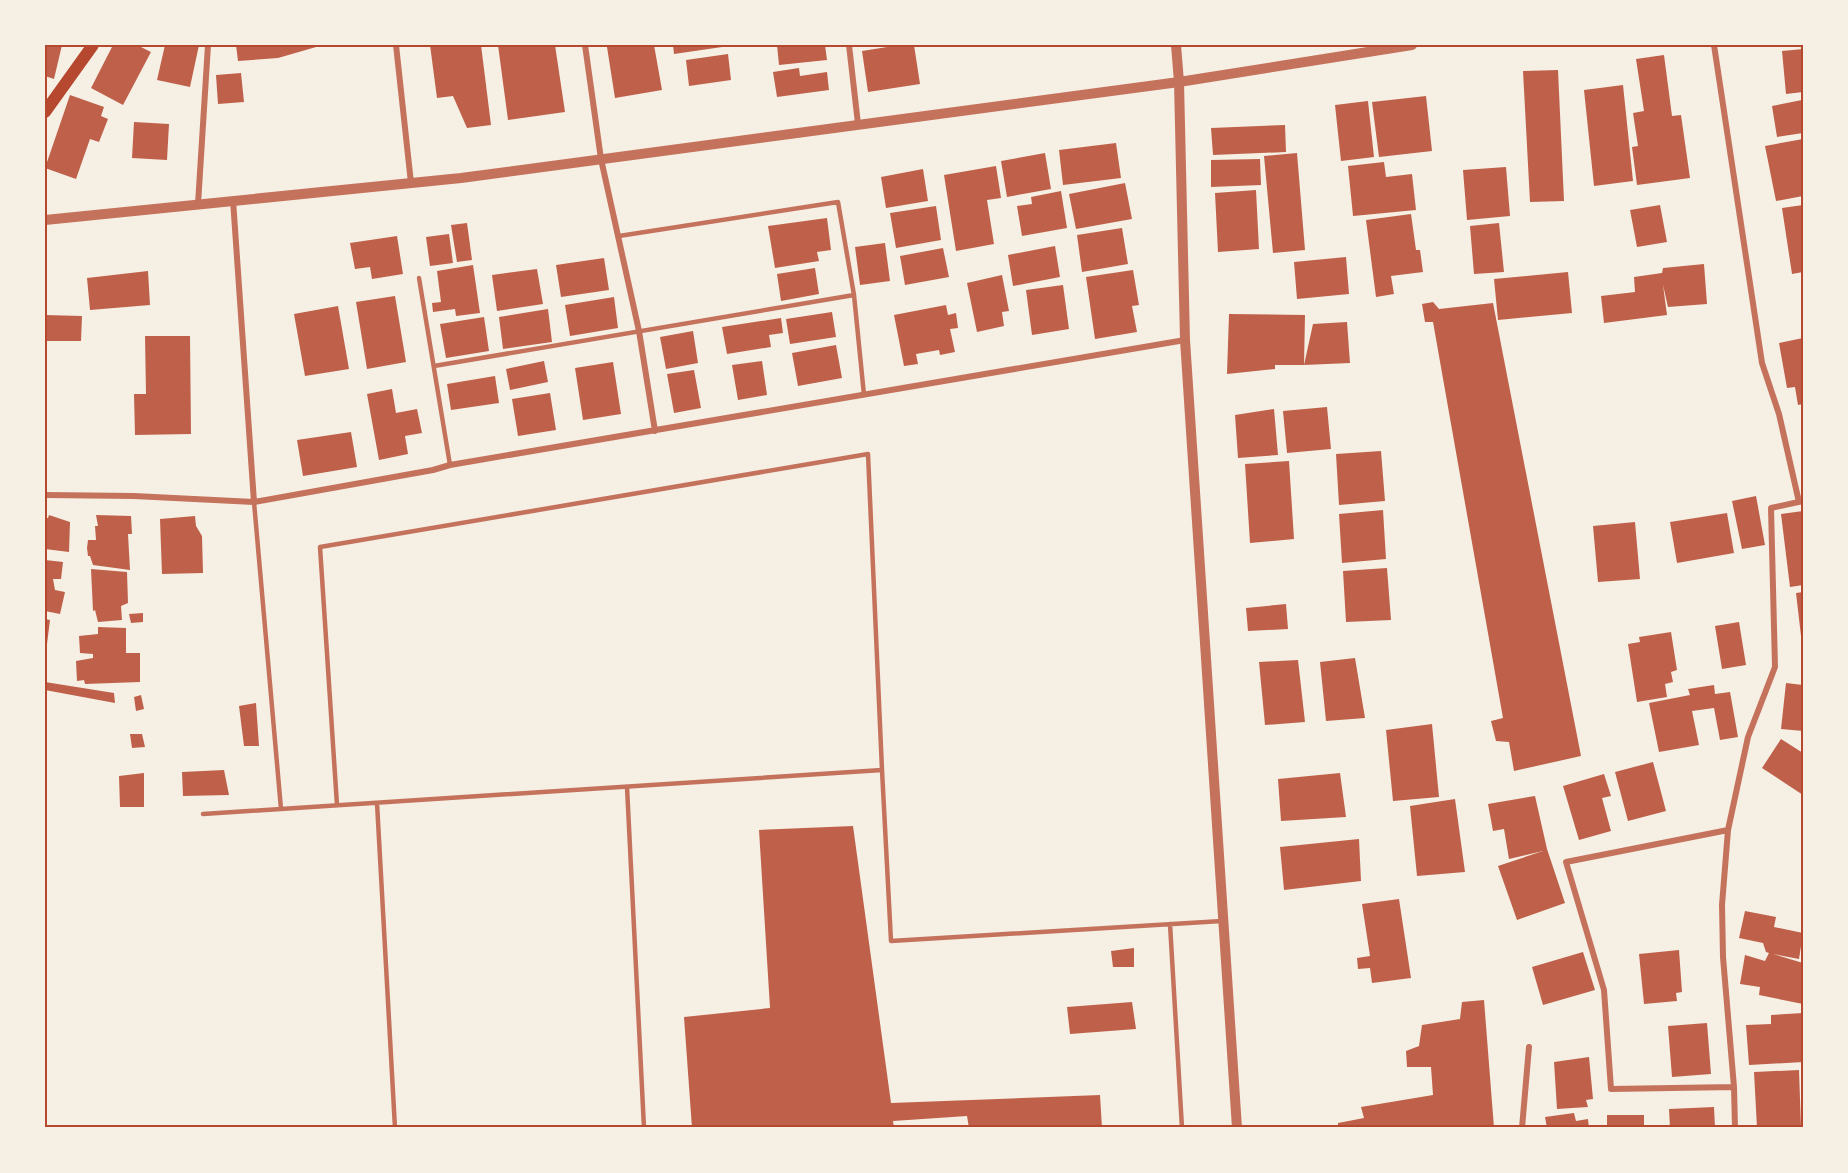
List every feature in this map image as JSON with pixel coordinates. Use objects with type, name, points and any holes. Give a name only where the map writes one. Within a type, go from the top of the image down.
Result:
[{"type":"main road","points":[[47,108],[93,45]]},
{"type":"street","points":[[198,204],[208,45]]},
{"type":"street","points":[[396,45],[411,183]]},
{"type":"street","points":[[585,45],[601,159],[639,331],[655,431]]},
{"type":"street","points":[[849,45],[858,124]]},
{"type":"street","points":[[1176,45],[1179,82],[1185,340],[1237,1128]]},
{"type":"street","points":[[45,220],[461,178],[1179,82],[1412,45]]},
{"type":"street","points":[[1714,45],[1762,363],[1779,414],[1801,501],[1772,508],[1775,667],[1748,737],[1728,830],[1722,905],[1723,957],[1734,1087],[1735,1128]]},
{"type":"street","points":[[233,200],[254,502]]},
{"type":"street","points":[[45,495],[134,496],[254,502],[450,465],[1185,340]]},
{"type":"street","points":[[1728,830],[1566,862],[1604,990],[1611,1089],[1734,1087]]},
{"type":"street","points":[[1522,1128],[1529,1047]]},
{"type":"lane","points":[[619,236],[838,202],[854,295],[864,395]]},
{"type":"lane","points":[[419,278],[450,465]]},
{"type":"lane","points":[[434,366],[854,295]]},
{"type":"lane","points":[[337,805],[320,547],[868,454],[891,941],[1224,921]]},
{"type":"lane","points":[[254,502],[281,808]]},
{"type":"lane","points":[[203,814],[882,770]]},
{"type":"lane","points":[[627,787],[644,1128]]},
{"type":"lane","points":[[377,803],[395,1128]]},
{"type":"lane","points":[[1170,924],[1182,1128]]},
{"type":"building","points":[[45,45],[62,45],[54,79],[45,76]]},
{"type":"building","points":[[113,45],[137,45],[151,52],[123,105],[91,88]]},
{"type":"building","points":[[165,45],[199,45],[190,87],[157,80]]},
{"type":"building","points":[[236,45],[323,45],[278,58],[238,61]]},
{"type":"building","points":[[430,45],[481,45],[491,125],[467,128],[453,96],[437,98]]},
{"type":"building","points":[[498,45],[555,45],[565,112],[508,120]]},
{"type":"building","points":[[654,45],[662,90],[615,98],[607,47]]},
{"type":"building","points":[[673,45],[729,45],[729,46],[674,54]]},
{"type":"building","points":[[777,45],[825,45],[827,60],[779,65]]},
{"type":"building","points":[[914,45],[920,84],[868,92],[862,51]]},
{"type":"building","points":[[1803,49],[1803,92],[1786,94],[1782,51]]},
{"type":"building","points":[[728,54],[731,80],[689,86],[686,60]]},
{"type":"building","points":[[1664,55],[1672,116],[1681,115],[1690,178],[1637,185],[1632,147],[1638,146],[1633,113],[1644,111],[1636,59]]},
{"type":"building","points":[[799,68],[800,76],[827,72],[829,90],[777,97],[773,72]]},
{"type":"building","points":[[1558,70],[1564,201],[1530,202],[1523,71]]},
{"type":"building","points":[[241,73],[244,102],[218,104],[216,75]]},
{"type":"building","points":[[1623,85],[1633,181],[1594,186],[1584,90]]},
{"type":"building","points":[[70,95],[104,107],[101,116],[108,119],[99,142],[90,139],[76,179],[45,168]]},
{"type":"building","points":[[1426,96],[1432,151],[1379,157],[1372,102]]},
{"type":"building","points":[[1802,100],[1803,133],[1777,137],[1772,106]]},
{"type":"building","points":[[1368,101],[1374,157],[1341,161],[1335,105]]},
{"type":"building","points":[[134,122],[169,124],[167,160],[132,158]]},
{"type":"building","points":[[1285,125],[1286,152],[1213,155],[1211,128]]},
{"type":"building","points":[[1803,139],[1803,196],[1776,201],[1765,146]]},
{"type":"building","points":[[1116,143],[1121,178],[1063,185],[1059,150]]},
{"type":"building","points":[[1045,153],[1051,189],[1007,197],[1001,161]]},
{"type":"building","points":[[1297,153],[1305,250],[1273,253],[1264,156]]},
{"type":"building","points":[[1260,159],[1261,185],[1211,187],[1211,160]]},
{"type":"building","points":[[1384,162],[1386,177],[1412,174],[1416,210],[1353,216],[1348,166]]},
{"type":"building","points":[[996,166],[1001,198],[987,200],[994,244],[956,251],[944,175]]},
{"type":"building","points":[[1506,167],[1510,216],[1467,220],[1463,170]]},
{"type":"building","points":[[923,169],[928,201],[886,208],[881,177]]},
{"type":"building","points":[[1125,183],[1132,219],[1076,229],[1069,194]]},
{"type":"building","points":[[1256,190],[1259,249],[1218,252],[1215,193]]},
{"type":"building","points":[[1061,191],[1067,228],[1022,236],[1017,206],[1032,204],[1031,197]]},
{"type":"building","points":[[1660,205],[1667,242],[1637,247],[1630,210]]},
{"type":"building","points":[[1803,205],[1803,272],[1792,274],[1782,208]]},
{"type":"building","points":[[936,206],[941,240],[896,248],[890,213]]},
{"type":"building","points":[[1411,214],[1416,250],[1420,250],[1423,272],[1391,276],[1394,294],[1376,297],[1366,220]]},
{"type":"building","points":[[827,218],[831,250],[817,252],[819,261],[775,268],[768,226]]},
{"type":"building","points":[[467,223],[472,260],[457,262],[451,225]]},
{"type":"building","points":[[1499,223],[1504,272],[1474,274],[1470,226]]},
{"type":"building","points":[[1122,228],[1128,264],[1082,272],[1077,235]]},
{"type":"building","points":[[449,234],[453,263],[430,266],[426,237]]},
{"type":"building","points":[[397,236],[403,274],[372,279],[370,267],[355,269],[350,243]]},
{"type":"building","points":[[885,243],[890,281],[860,285],[855,247]]},
{"type":"building","points":[[1055,246],[1060,277],[1013,286],[1008,255]]},
{"type":"building","points":[[943,248],[949,277],[905,285],[900,256]]},
{"type":"building","points":[[1346,257],[1349,294],[1297,299],[1294,262]]},
{"type":"building","points":[[604,258],[609,290],[561,297],[556,265]]},
{"type":"building","points":[[1704,264],[1707,304],[1668,307],[1663,285],[1667,315],[1604,323],[1601,296],[1635,292],[1634,277],[1662,273],[1663,268]]},
{"type":"building","points":[[473,265],[480,313],[456,316],[455,309],[433,312],[432,303],[441,302],[437,271]]},
{"type":"building","points":[[815,268],[819,294],[781,301],[777,274]]},
{"type":"building","points":[[537,269],[543,304],[497,311],[492,275]]},
{"type":"building","points":[[1133,270],[1139,305],[1132,306],[1137,332],[1095,339],[1086,277]]},
{"type":"building","points":[[148,271],[150,305],[90,310],[87,278]]},
{"type":"building","points":[[1568,272],[1572,313],[1498,320],[1494,279]]},
{"type":"building","points":[[1002,275],[1009,311],[1002,312],[1004,326],[977,332],[967,283]]},
{"type":"building","points":[[1063,285],[1069,329],[1032,335],[1026,290]]},
{"type":"building","points":[[395,296],[406,362],[367,369],[356,302]]},
{"type":"building","points":[[614,297],[618,328],[570,336],[565,305]]},
{"type":"building","points":[[1433,302],[1439,309],[1493,303],[1581,756],[1514,771],[1509,742],[1496,741],[1491,721],[1503,718],[1433,322],[1425,322],[1422,304]]},
{"type":"building","points":[[946,305],[948,315],[956,313],[958,328],[950,329],[955,352],[940,355],[939,350],[916,354],[918,364],[904,366],[894,315]]},
{"type":"building","points":[[338,306],[349,369],[305,376],[294,314]]},
{"type":"building","points":[[548,309],[552,342],[503,349],[499,317]]},
{"type":"building","points":[[832,312],[836,337],[790,344],[786,319]]},
{"type":"building","points":[[1229,314],[1305,315],[1304,365],[1275,365],[1275,369],[1227,374]]},
{"type":"building","points":[[45,315],[82,316],[81,341],[45,341]]},
{"type":"building","points":[[484,317],[489,351],[446,358],[440,324]]},
{"type":"building","points":[[781,318],[783,333],[769,335],[771,347],[727,354],[722,327]]},
{"type":"building","points":[[1347,322],[1350,363],[1304,365],[1313,324]]},
{"type":"building","points":[[693,331],[698,363],[666,369],[660,337]]},
{"type":"building","points":[[145,336],[190,336],[191,434],[135,435],[134,394],[146,394]]},
{"type":"building","points":[[1803,338],[1803,404],[1798,405],[1795,387],[1787,388],[1779,343]]},
{"type":"building","points":[[836,345],[842,378],[798,386],[792,353]]},
{"type":"building","points":[[544,361],[548,382],[510,390],[506,369]]},
{"type":"building","points":[[762,361],[767,395],[738,400],[732,365]]},
{"type":"building","points":[[613,362],[621,414],[583,420],[575,368]]},
{"type":"building","points":[[694,370],[701,408],[674,413],[667,374]]},
{"type":"building","points":[[495,376],[499,403],[451,410],[447,384]]},
{"type":"building","points":[[392,389],[396,413],[417,409],[422,433],[405,436],[408,454],[379,460],[367,394]]},
{"type":"building","points":[[550,393],[556,430],[518,436],[512,399]]},
{"type":"building","points":[[1327,407],[1331,449],[1287,453],[1283,411]]},
{"type":"building","points":[[1274,409],[1278,455],[1238,458],[1235,415]]},
{"type":"building","points":[[351,432],[357,467],[303,476],[297,440]]},
{"type":"building","points":[[1381,451],[1385,501],[1339,505],[1336,454]]},
{"type":"building","points":[[1289,461],[1294,539],[1250,543],[1245,464]]},
{"type":"building","points":[[1756,496],[1765,545],[1742,549],[1732,501]]},
{"type":"building","points":[[1383,510],[1386,559],[1342,563],[1339,514]]},
{"type":"building","points":[[1803,511],[1803,585],[1790,587],[1781,514]]},
{"type":"building","points":[[1727,513],[1734,553],[1677,563],[1670,522]]},
{"type":"building","points":[[49,515],[70,522],[69,552],[45,549],[45,518]]},
{"type":"building","points":[[96,515],[131,516],[132,534],[128,534],[130,570],[93,565],[87,548],[88,540],[96,540],[95,526],[98,526]]},
{"type":"building","points":[[195,516],[196,526],[202,536],[203,573],[162,574],[160,519]]},
{"type":"building","points":[[1635,522],[1640,579],[1598,582],[1593,526]]},
{"type":"building","points":[[45,560],[63,562],[61,579],[53,579],[55,590],[65,592],[60,614],[45,611]]},
{"type":"building","points":[[1387,568],[1391,620],[1346,622],[1343,571]]},
{"type":"building","points":[[91,569],[127,572],[128,603],[121,606],[122,620],[98,622],[95,610],[93,611]]},
{"type":"building","points":[[1803,592],[1803,636],[1801,636],[1796,593]]},
{"type":"building","points":[[1286,604],[1288,629],[1248,631],[1246,608]]},
{"type":"building","points":[[143,613],[143,622],[131,623],[129,614]]},
{"type":"building","points":[[45,619],[50,620],[46,652],[45,652]]},
{"type":"building","points":[[1739,622],[1746,665],[1722,669],[1715,626]]},
{"type":"building","points":[[98,627],[126,628],[126,653],[140,653],[140,682],[85,684],[84,680],[77,681],[76,661],[93,658],[93,654],[80,653],[79,636],[98,634]]},
{"type":"building","points":[[1671,632],[1677,670],[1671,672],[1673,682],[1665,684],[1667,697],[1637,702],[1628,644],[1640,642],[1639,637]]},
{"type":"building","points":[[1355,658],[1365,718],[1326,721],[1320,662]]},
{"type":"building","points":[[1298,660],[1305,722],[1265,725],[1259,662]]},
{"type":"building","points":[[45,682],[114,693],[115,703],[45,690]]},
{"type":"building","points":[[1786,683],[1803,685],[1803,731],[1781,729]]},
{"type":"building","points":[[1714,685],[1715,694],[1730,692],[1738,737],[1720,740],[1714,708],[1692,711],[1699,745],[1659,752],[1649,703],[1690,695],[1688,689]]},
{"type":"building","points":[[141,695],[144,709],[136,711],[134,697]]},
{"type":"building","points":[[256,703],[259,746],[244,746],[239,706]]},
{"type":"building","points":[[1432,724],[1439,797],[1393,801],[1386,730]]},
{"type":"building","points":[[130,734],[142,734],[145,747],[132,748]]},
{"type":"building","points":[[1781,739],[1803,753],[1803,795],[1762,768]]},
{"type":"building","points":[[1653,762],[1666,811],[1628,821],[1615,772]]},
{"type":"building","points":[[224,770],[229,795],[183,796],[182,772]]},
{"type":"building","points":[[144,773],[144,807],[120,807],[119,776]]},
{"type":"building","points":[[1340,773],[1346,817],[1281,821],[1278,779]]},
{"type":"building","points":[[1604,774],[1611,796],[1602,798],[1611,831],[1579,840],[1563,786]]},
{"type":"building","points":[[1535,796],[1547,849],[1565,903],[1517,920],[1498,866],[1543,851],[1509,859],[1504,829],[1493,831],[1488,804]]},
{"type":"building","points":[[1455,799],[1465,872],[1417,876],[1410,806]]},
{"type":"building","points":[[853,826],[891,1103],[1100,1095],[1102,1128],[969,1128],[967,1116],[893,1121],[894,1128],[692,1128],[684,1017],[770,1008],[759,830]]},
{"type":"building","points":[[1359,839],[1361,881],[1284,890],[1280,847]]},
{"type":"building","points":[[1399,899],[1411,978],[1372,983],[1370,968],[1358,969],[1357,958],[1370,956],[1362,904]]},
{"type":"building","points":[[1745,911],[1776,917],[1774,927],[1803,933],[1799,959],[1773,954],[1803,963],[1803,1004],[1759,995],[1760,987],[1740,984],[1745,955],[1765,961],[1769,953],[1766,952],[1763,943],[1739,938]]},
{"type":"building","points":[[1134,948],[1134,967],[1113,967],[1111,951]]},
{"type":"building","points":[[1679,950],[1682,992],[1676,993],[1677,1001],[1644,1004],[1639,954]]},
{"type":"building","points":[[1583,952],[1595,990],[1543,1005],[1532,967]]},
{"type":"building","points":[[1484,1000],[1494,1128],[1338,1128],[1338,1123],[1364,1118],[1361,1107],[1433,1095],[1431,1067],[1407,1067],[1406,1051],[1419,1046],[1422,1025],[1460,1019],[1462,1002]]},
{"type":"building","points":[[1132,1002],[1136,1029],[1070,1034],[1067,1007]]},
{"type":"building","points":[[1803,1013],[1803,1062],[1749,1065],[1746,1025],[1771,1024],[1771,1015]]},
{"type":"building","points":[[1707,1023],[1711,1074],[1672,1077],[1668,1026]]},
{"type":"building","points":[[1589,1057],[1593,1099],[1586,1100],[1588,1107],[1557,1109],[1554,1062]]},
{"type":"building","points":[[1799,1070],[1801,1128],[1757,1128],[1754,1072]]},
{"type":"building","points":[[1714,1107],[1715,1128],[1670,1128],[1669,1109]]},
{"type":"building","points":[[1574,1113],[1576,1121],[1588,1119],[1589,1128],[1547,1128],[1545,1117]]},
{"type":"building","points":[[1607,1115],[1644,1115],[1644,1128],[1607,1128]]}]
